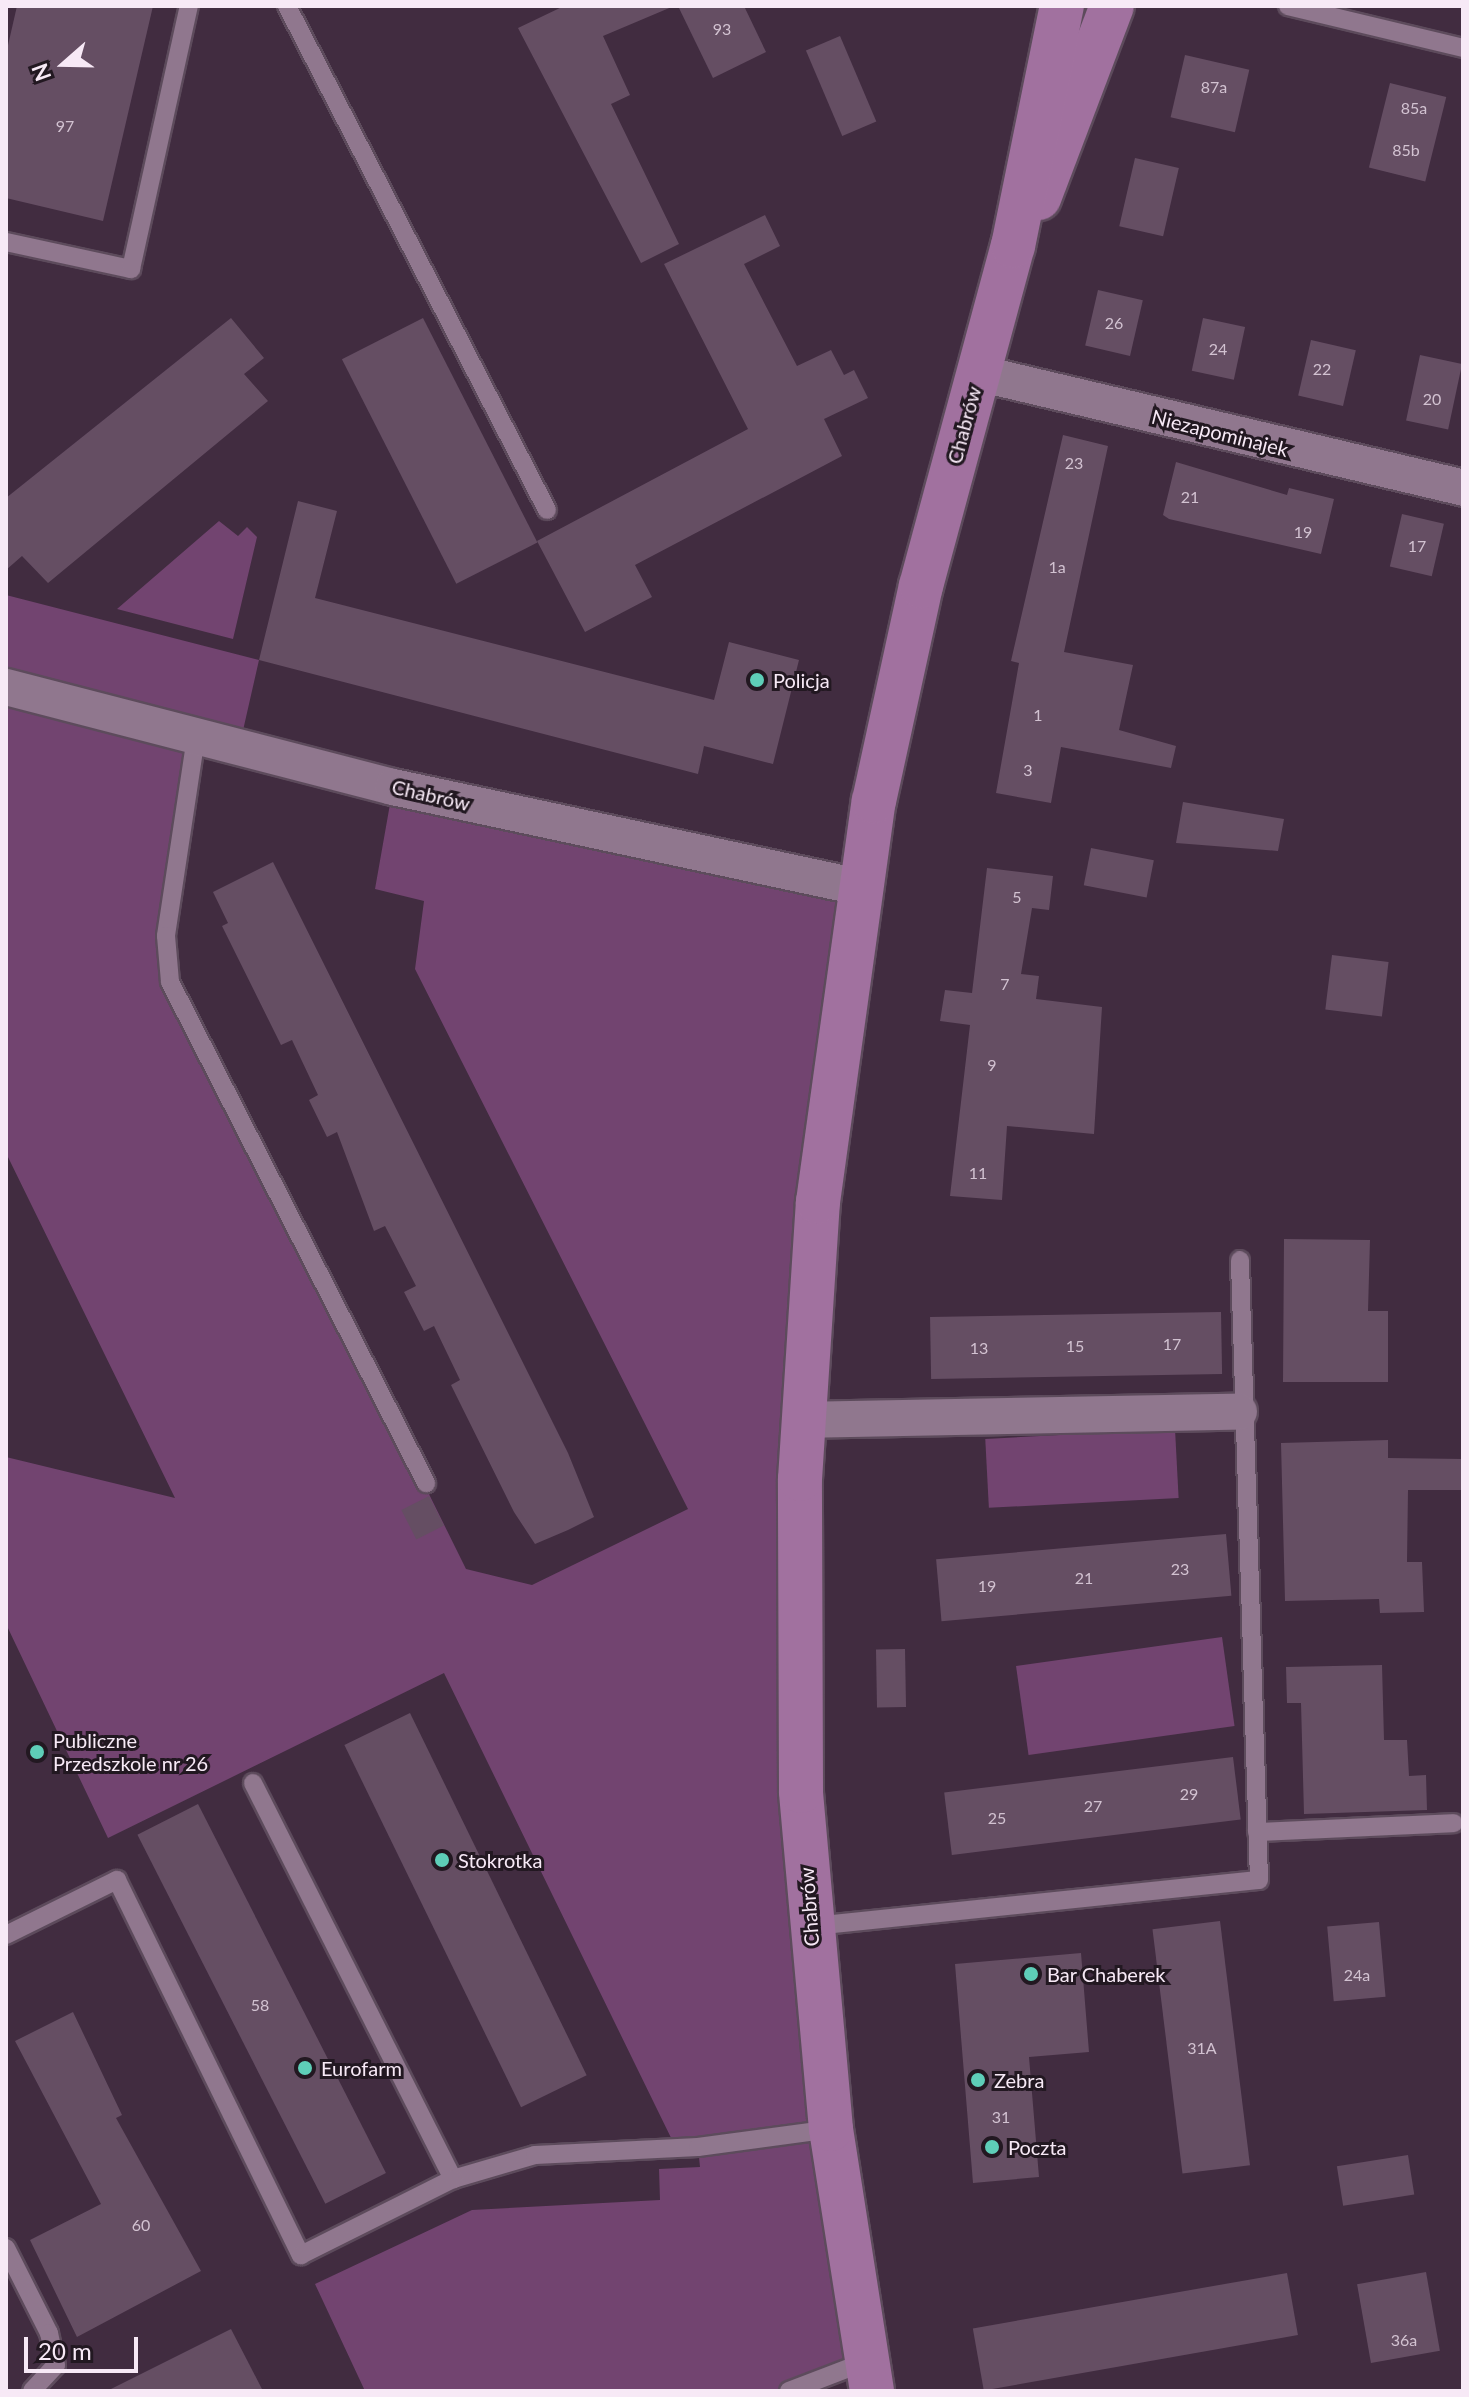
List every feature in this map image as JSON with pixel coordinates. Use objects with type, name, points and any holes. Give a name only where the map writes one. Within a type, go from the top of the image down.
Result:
[{"type":"street","name":"Chabrów","points":[[869,2376],[831,2129],[810,1926],[798,1606],[803,1420],[828,1111],[859,887],[921,586],[1013,246],[1062,6]]},
{"type":"street","name":"Chabrów","points":[[1013,246],[1051,177],[1112,6]]},
{"type":"street","name":"Niezapominajek","points":[[978,373],[1463,488]]},
{"type":"street","name":"Chabrów","points":[[6,687],[196,737],[859,887]]},
{"type":"street","points":[[803,1420],[1239,1412]]},
{"type":"lane","points":[[6,242],[131,269],[189,6]]},
{"type":"lane","points":[[287,6],[547,510]]},
{"type":"lane","points":[[1288,6],[1463,48]]},
{"type":"lane","points":[[196,737],[166,936],[170,982],[426,1483]]},
{"type":"lane","points":[[810,1926],[1259,1880],[1239,1412],[1240,1260]]},
{"type":"lane","points":[[253,1783],[453,2179]]},
{"type":"lane","points":[[1257,1832],[1454,1823]]},
{"type":"lane","points":[[6,1935],[117,1880],[301,2255],[453,2179],[535,2155],[698,2147],[831,2129]]},
{"type":"lane","points":[[6,2248],[49,2333],[56,2365],[32,2391]]},
{"type":"lane","points":[[789,2391],[869,2376]]},
{"type":"shaded area","points":[[219,521],[238,536],[247,527],[257,537],[233,639],[117,609]]},
{"type":"shaded area","points":[[6,595],[259,660],[239,748],[196,738],[164,958],[466,1569],[532,1585],[688,1509],[415,969],[424,901],[375,889],[393,787],[859,887],[798,1606],[867,2361],[789,2391],[365,2391],[315,2284],[472,2210],[660,2200],[659,2169],[700,2167],[698,2147],[676,2148],[444,1673],[108,1838],[6,1624],[6,1457],[175,1498],[6,1153]]},
{"type":"shaded area","points":[[1175,1429],[1179,1498],[989,1508],[985,1439]]},
{"type":"shaded area","points":[[1222,1637],[1235,1726],[1029,1755],[1016,1666]]},
{"type":"building","points":[[17,6],[153,6],[103,221],[6,198],[6,54]]},
{"type":"building","points":[[564,6],[674,6],[603,36],[630,95],[611,104],[679,244],[641,263],[518,28]]},
{"type":"building","points":[[678,6],[744,6],[766,52],[713,78]]},
{"type":"building","points":[[840,36],[876,122],[842,136],[806,50]]},
{"type":"building","points":[[1185,55],[1249,70],[1235,132],[1171,117]]},
{"type":"building","points":[[1390,83],[1446,97],[1425,181],[1369,167]]},
{"type":"building","points":[[1135,158],[1179,168],[1163,236],[1119,226]]},
{"type":"building","points":[[765,215],[780,246],[744,264],[797,366],[831,350],[844,375],[854,370],[868,398],[824,419],[842,456],[635,565],[652,597],[585,632],[537,541],[748,429],[664,264]]},
{"type":"building","points":[[1098,290],[1143,300],[1130,356],[1085,346]]},
{"type":"building","points":[[231,318],[264,358],[244,374],[268,401],[48,583],[22,556],[6,570],[6,498]]},
{"type":"building","points":[[423,318],[537,543],[456,584],[342,359]]},
{"type":"building","points":[[1203,318],[1245,327],[1234,380],[1192,371]]},
{"type":"building","points":[[1311,340],[1356,350],[1343,406],[1298,396]]},
{"type":"building","points":[[1420,355],[1462,364],[1448,429],[1406,421]]},
{"type":"building","points":[[1063,435],[1108,446],[1064,652],[1133,665],[1119,730],[1176,746],[1171,768],[1061,747],[1051,803],[996,793],[1019,663],[1011,661]]},
{"type":"building","points":[[1176,462],[1287,495],[1289,488],[1334,499],[1321,554],[1169,519],[1163,515]]},
{"type":"building","points":[[298,501],[337,511],[315,598],[714,700],[729,642],[799,660],[773,764],[704,746],[698,774],[259,660]]},
{"type":"building","points":[[1402,514],[1444,524],[1432,576],[1390,567]]},
{"type":"building","points":[[1183,802],[1284,819],[1278,851],[1176,843]]},
{"type":"building","points":[[1091,848],[1154,860],[1147,898],[1084,885]]},
{"type":"building","points":[[273,862],[568,1453],[594,1517],[535,1544],[514,1512],[451,1385],[460,1380],[434,1326],[424,1331],[404,1292],[416,1286],[385,1226],[374,1231],[337,1132],[327,1137],[309,1100],[318,1095],[292,1040],[281,1045],[222,926],[228,923],[213,892]]},
{"type":"building","points":[[987,868],[1053,876],[1049,910],[1032,908],[1021,974],[1039,976],[1036,999],[1102,1007],[1094,1134],[1007,1126],[1002,1200],[950,1196],[970,1025],[940,1021],[945,990],[972,993]]},
{"type":"building","points":[[1332,955],[1389,962],[1382,1017],[1325,1010]]},
{"type":"building","points":[[1284,1239],[1370,1240],[1368,1311],[1388,1311],[1388,1382],[1283,1382]]},
{"type":"building","points":[[1221,1312],[1222,1374],[931,1379],[930,1317]]},
{"type":"building","points":[[1388,1440],[1388,1458],[1463,1459],[1463,1490],[1408,1490],[1407,1562],[1422,1562],[1424,1612],[1380,1613],[1379,1599],[1285,1601],[1281,1443]]},
{"type":"building","points":[[429,1496],[444,1525],[416,1539],[401,1510]]},
{"type":"building","points":[[1226,1534],[1231,1596],[942,1621],[936,1559]]},
{"type":"building","points":[[905,1649],[906,1707],[877,1707],[876,1650]]},
{"type":"building","points":[[1382,1665],[1384,1740],[1407,1740],[1409,1776],[1426,1775],[1427,1810],[1304,1814],[1301,1703],[1287,1703],[1286,1667]]},
{"type":"building","name":"Stokrotka","points":[[410,1713],[587,2075],[521,2107],[344,1745]]},
{"type":"building","points":[[1233,1757],[1241,1820],[952,1855],[944,1792]]},
{"type":"building","points":[[198,1804],[386,2173],[325,2204],[137,1835]]},
{"type":"building","points":[[1220,1921],[1250,2165],[1182,2173],[1153,1929]]},
{"type":"building","points":[[1379,1922],[1386,1997],[1334,2001],[1327,1927]]},
{"type":"building","points":[[1081,1953],[1089,2052],[1029,2057],[1039,2177],[973,2183],[955,1964]]},
{"type":"building","points":[[73,2012],[122,2115],[116,2118],[201,2271],[77,2337],[30,2240],[101,2204],[15,2041]]},
{"type":"building","points":[[1408,2155],[1414,2195],[1343,2206],[1337,2166]]},
{"type":"building","points":[[1426,2272],[1440,2351],[1371,2363],[1357,2284]]},
{"type":"building","points":[[1287,2273],[1298,2335],[984,2390],[973,2328]]},
{"type":"building","points":[[231,2329],[263,2391],[107,2391]]},
{"type":"place","name":"Policja","points":[[757,680]]},
{"type":"place","name":"Publiczne Przedszkole nr 26","points":[[37,1752]]},
{"type":"place","name":"Stokrotka","points":[[442,1860]]},
{"type":"place","name":"Bar Chaberek","points":[[1031,1974]]},
{"type":"place","name":"Eurofarm","points":[[305,2068]]},
{"type":"place","name":"Zebra","points":[[978,2080]]},
{"type":"place","name":"Poczta","points":[[992,2147]]}]
